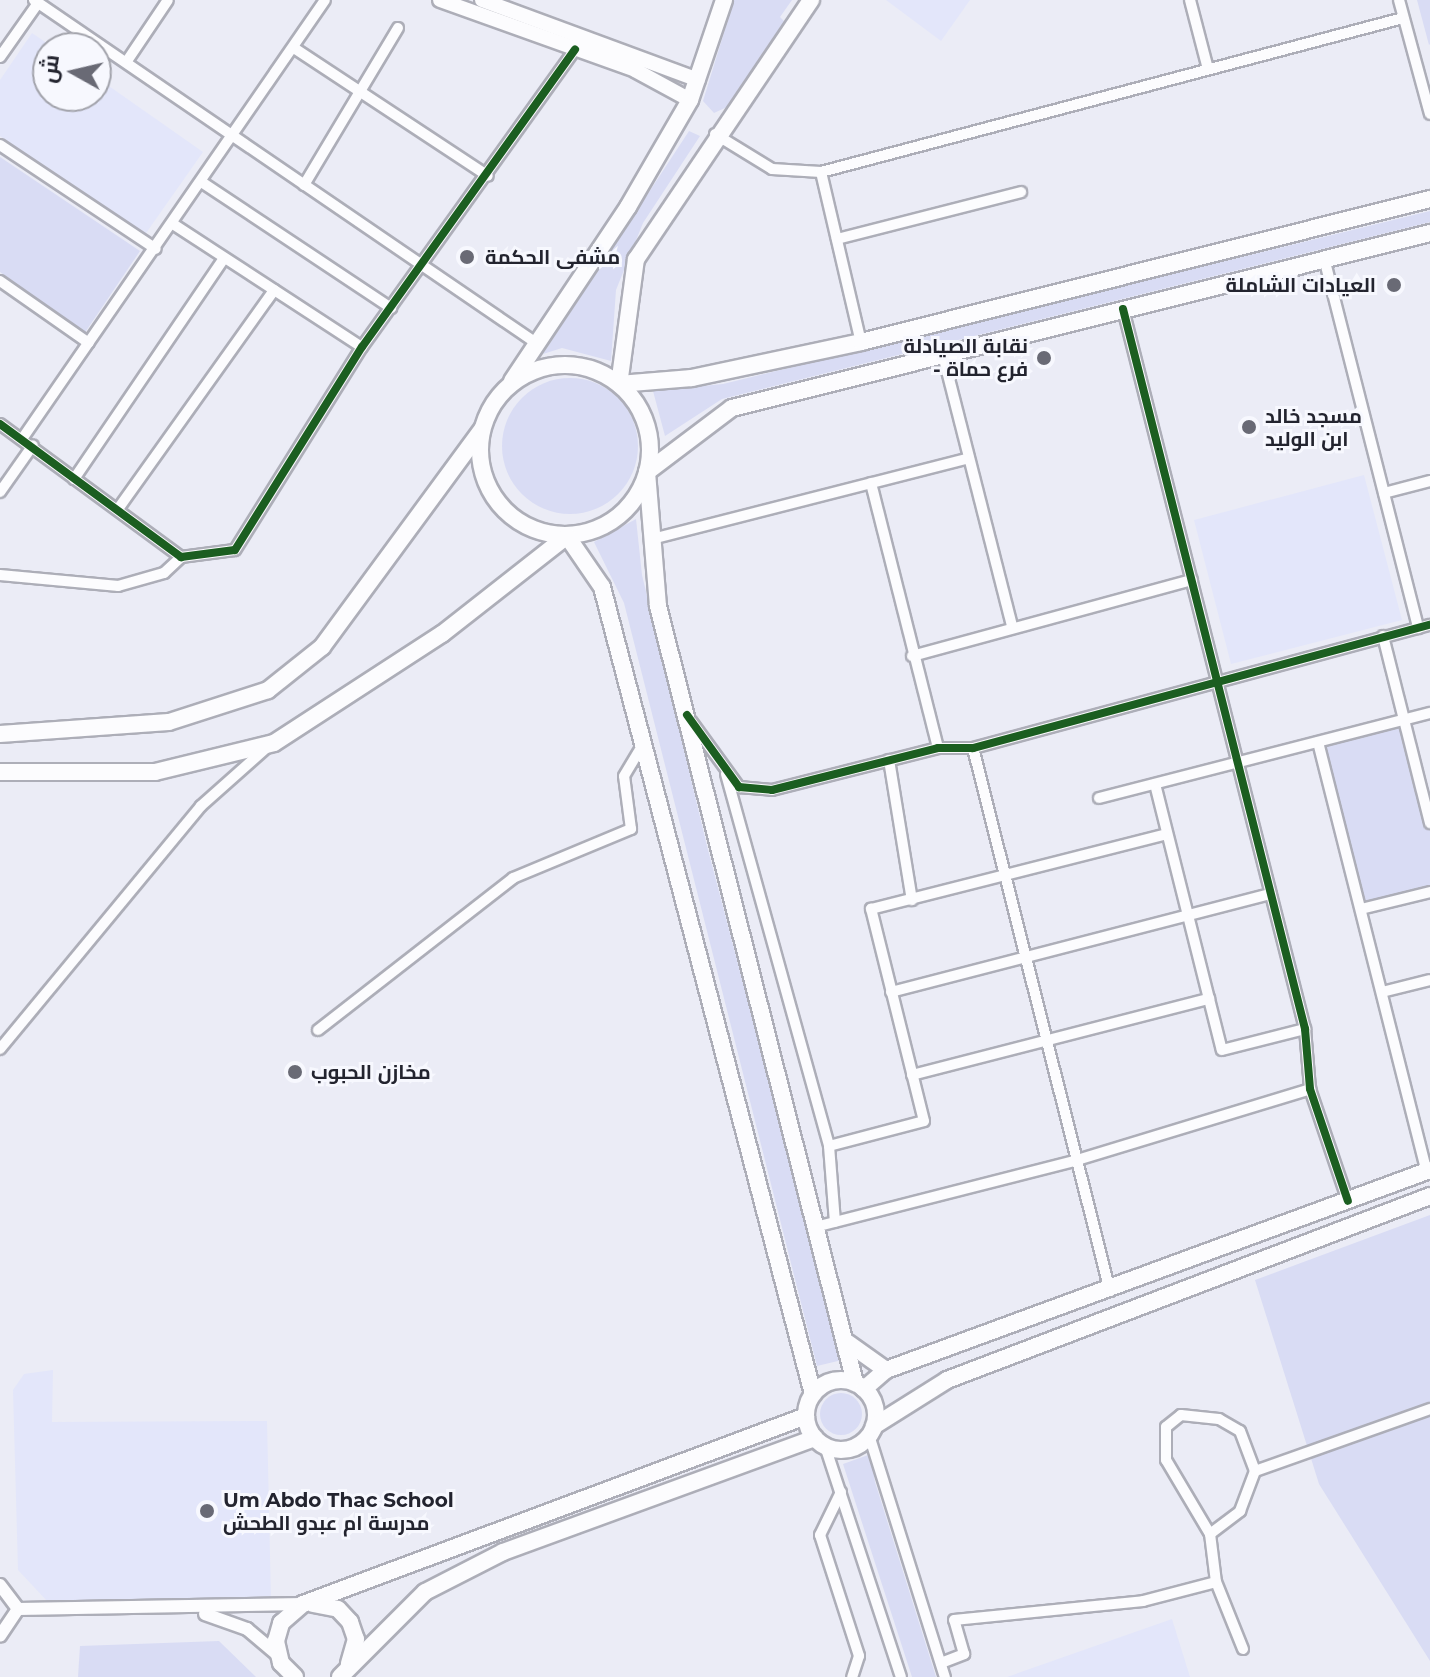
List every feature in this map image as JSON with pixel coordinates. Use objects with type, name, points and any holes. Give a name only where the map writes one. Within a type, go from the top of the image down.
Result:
[{"type":"main road","points":[[440,0],[575,49],[690,100]]},
{"type":"main road","points":[[482,0],[698,80]]},
{"type":"main road","points":[[0,734],[169,722],[268,690],[322,647],[482,429],[628,207],[690,100],[724,0]]},
{"type":"main road","points":[[811,0],[715,134],[636,259],[619,384],[646,423],[658,606],[827,1224],[848,1343],[860,1386],[874,1406],[871,1431]]},
{"type":"main road","points":[[511,383],[565,364],[619,384],[692,378],[861,342],[1430,199]]},
{"type":"main road","points":[[0,772],[155,772],[274,743],[442,634],[567,536],[618,517],[647,472],[732,408],[1430,233]]},
{"type":"main road","points":[[482,429],[482,468],[498,504],[541,532],[567,536],[602,587],[645,740],[813,1394],[806,1416],[820,1442]]},
{"type":"main road","points":[[813,1394],[832,1381],[860,1386],[886,1370],[1110,1291],[1428,1171]]},
{"type":"main road","points":[[339,1675],[425,1592],[503,1552],[820,1442],[844,1450],[947,1380],[1430,1196]]},
{"type":"main road","points":[[848,1343],[886,1370]]},
{"type":"main road","points":[[285,1669],[281,1623],[303,1604],[806,1416]]},
{"type":"main road","points":[[303,1604],[325,1603],[350,1622],[354,1655],[339,1675]]},
{"type":"street","points":[[127,61],[168,0]]},
{"type":"street","points":[[22,439],[236,136],[325,0]]},
{"type":"street","points":[[1190,0],[1208,69]]},
{"type":"street","points":[[1399,0],[1430,114]]},
{"type":"street","points":[[0,57],[36,1],[536,343]]},
{"type":"street","points":[[715,134],[772,169],[821,172],[1403,18]]},
{"type":"street","points":[[304,185],[398,28]]},
{"type":"street","points":[[294,48],[488,176]]},
{"type":"street","points":[[0,575],[118,586],[164,573],[181,557],[235,550],[362,347],[488,176],[575,49]]},
{"type":"street","points":[[0,145],[156,249]]},
{"type":"street","points":[[821,172],[861,342]]},
{"type":"street","points":[[203,183],[391,308]]},
{"type":"street","points":[[837,239],[1021,192]]},
{"type":"street","points":[[173,224],[362,347]]},
{"type":"street","points":[[74,479],[224,258]]},
{"type":"street","points":[[1324,258],[1418,628]]},
{"type":"street","points":[[0,281],[89,343]]},
{"type":"street","points":[[118,509],[274,290]]},
{"type":"street","points":[[1123,309],[1305,1029],[1310,1089],[1348,1201]]},
{"type":"street","points":[[943,355],[1012,626]]},
{"type":"street","points":[[0,424],[33,445],[181,557]]},
{"type":"street","points":[[0,492],[33,445]]},
{"type":"street","points":[[652,539],[969,458]]},
{"type":"street","points":[[1384,493],[1430,481]]},
{"type":"street","points":[[871,483],[912,656],[938,748]]},
{"type":"street","points":[[912,656],[1012,626],[1192,580]]},
{"type":"street","points":[[687,715],[725,772],[739,787],[772,790],[938,748],[973,748],[1216,678],[1430,625]]},
{"type":"street","points":[[1383,636],[1430,823]]},
{"type":"street","points":[[1099,798],[1430,713]]},
{"type":"street","points":[[318,1030],[513,878],[631,829],[624,776],[645,740]]},
{"type":"street","points":[[1318,742],[1428,1171]]},
{"type":"street","points":[[0,1049],[221,784],[274,743]]},
{"type":"street","points":[[973,748],[1110,1291]]},
{"type":"street","points":[[889,760],[912,900]]},
{"type":"street","points":[[725,772],[829,1146],[827,1224],[1077,1160],[1310,1089]]},
{"type":"street","points":[[1155,784],[1222,1050],[1305,1029]]},
{"type":"street","points":[[829,1146],[924,1121],[871,909],[1167,834]]},
{"type":"street","points":[[1361,909],[1430,892]]},
{"type":"street","points":[[891,992],[1271,894]]},
{"type":"street","points":[[1382,992],[1430,980]]},
{"type":"street","points":[[912,1075],[1209,999]]},
{"type":"street","points":[[1255,1471],[1430,1409]]},
{"type":"street","points":[[1210,1534],[1240,1511],[1255,1471],[1240,1431],[1219,1419],[1181,1415],[1166,1427],[1166,1460],[1210,1534],[1216,1582],[1243,1649]]},
{"type":"street","points":[[871,1431],[945,1677]]},
{"type":"street","points":[[820,1442],[841,1492],[901,1677]]},
{"type":"street","points":[[841,1492],[820,1535],[859,1656],[852,1677]]},
{"type":"street","points":[[941,1663],[964,1654],[954,1620],[1143,1601],[1216,1582]]},
{"type":"street","points":[[0,1585],[18,1609]]},
{"type":"street","points":[[18,1609],[198,1611],[303,1604]]},
{"type":"street","points":[[0,1636],[18,1609]]},
{"type":"street","points":[[198,1611],[247,1629],[285,1669]]},
{"type":"shaded area","points":[[734,0],[792,0],[780,17],[787,24],[727,107],[714,113],[703,101]]},
{"type":"shaded area","points":[[886,0],[970,0],[941,41]]},
{"type":"shaded area","points":[[1417,0],[1430,0],[1429,45]]},
{"type":"shaded area","points":[[32,33],[32,112],[112,112],[112,88],[203,152],[144,236],[0,136],[0,80]]},
{"type":"shaded area","points":[[689,131],[700,136],[643,223],[616,290],[611,361],[562,348],[543,354]]},
{"type":"shaded area","points":[[0,157],[140,251],[84,334],[0,272]]},
{"type":"shaded area","points":[[1430,211],[1430,222],[722,399],[665,436],[653,391],[723,384]]},
{"type":"shaded area","points":[[570,378],[596,383],[618,398],[633,420],[638,446],[633,472],[618,494],[596,509],[570,514],[544,509],[522,494],[507,472],[502,446],[507,420],[522,398],[544,383]]},
{"type":"shaded area","points":[[1364,475],[1402,620],[1231,664],[1194,520]]},
{"type":"shaded area","points":[[636,519],[642,575],[707,846],[842,1360],[817,1366],[624,603],[594,542]]},
{"type":"shaded area","points":[[1404,720],[1430,823],[1430,892],[1361,909],[1318,742]]},
{"type":"shaded area","points":[[1430,1215],[1430,1661],[1319,1484],[1255,1280]]},
{"type":"shaded area","points":[[53,1370],[52,1422],[267,1421],[271,1599],[48,1602],[18,1570],[13,1390],[24,1374]]},
{"type":"shaded area","points":[[841,1393],[856,1399],[862,1414],[856,1429],[841,1435],[826,1429],[820,1414],[826,1399]]},
{"type":"shaded area","points":[[871,1454],[875,1482],[936,1677],[912,1677],[843,1464]]},
{"type":"shaded area","points":[[1172,1619],[1190,1677],[1007,1677]]},
{"type":"shaded area","points":[[219,1641],[256,1677],[78,1677],[80,1646]]},
{"type":"cycle path","points":[[0,424],[181,557],[235,550],[362,347],[575,49]]},
{"type":"cycle path","points":[[1123,309],[1305,1029],[1310,1089],[1348,1201]]},
{"type":"cycle path","points":[[687,715],[739,787],[772,790],[938,748],[973,748],[1430,625]]},
{"type":"place","name":"مشفى الحكمة","points":[[467,257]]},
{"type":"place","name":"العيادات الشاملة","points":[[1394,285]]},
{"type":"place","name":"نقابة الصيادلة - فرع حماة","points":[[1044,358]]},
{"type":"place","name":"مسجد خالد ابن الوليد","points":[[1249,427]]},
{"type":"place","name":"مخازن الحبوب","points":[[295,1072]]},
{"type":"place","name":"Um Abdo Thac School مدرسة ام عبدو الطحش","points":[[207,1511]]}]
